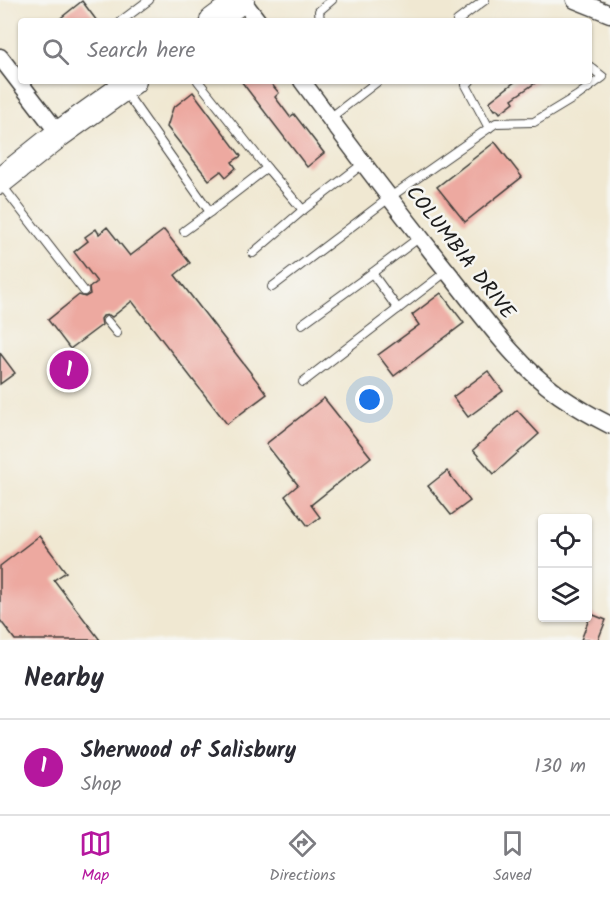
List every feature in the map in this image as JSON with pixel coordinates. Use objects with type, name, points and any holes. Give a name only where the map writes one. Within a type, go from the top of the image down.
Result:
[{"type":"main road","points":[[217,18],[241,0]]},
{"type":"main road","points":[[0,182],[59,134],[128,85]]},
{"type":"street","points":[[241,0],[256,18]]},
{"type":"street","points":[[575,0],[610,14]]},
{"type":"street","points":[[0,57],[18,74]]},
{"type":"street","points":[[25,84],[59,134]]},
{"type":"street","name":"COLUMBIA DRIVE","points":[[304,84],[389,198],[491,327],[526,367],[558,394],[593,417],[610,425]]},
{"type":"lane","points":[[125,18],[149,0]]},
{"type":"lane","points":[[320,18],[319,11],[332,0]]},
{"type":"lane","points":[[461,18],[485,0]]},
{"type":"lane","points":[[272,287],[389,198],[496,123],[534,122],[577,96],[603,77],[592,68]]},
{"type":"lane","points":[[200,84],[303,210]]},
{"type":"lane","points":[[330,118],[367,84]]},
{"type":"lane","points":[[467,84],[489,128]]},
{"type":"lane","points":[[128,85],[210,212]]},
{"type":"lane","points":[[253,252],[364,163]]},
{"type":"lane","points":[[184,231],[267,168]]},
{"type":"lane","points":[[0,182],[84,291]]},
{"type":"lane","points":[[302,324],[420,237]]},
{"type":"lane","points":[[303,382],[447,271]]},
{"type":"lane","points":[[372,273],[398,309]]},
{"type":"lane","points":[[107,321],[117,333]]},
{"type":"building","points":[[82,1],[95,18],[61,18]]},
{"type":"building","points":[[243,84],[272,84],[279,93],[275,97],[290,117],[294,114],[324,153],[307,167]]},
{"type":"building","points":[[512,84],[534,84],[512,99],[514,102],[500,113],[489,102]]},
{"type":"building","points":[[193,92],[241,156],[232,162],[236,168],[226,177],[221,171],[209,180],[167,127],[173,108]]},
{"type":"building","points":[[495,142],[522,177],[465,222],[437,187]]},
{"type":"building","points":[[107,227],[130,256],[164,230],[190,263],[175,275],[267,394],[227,424],[132,301],[112,317],[103,316],[102,325],[70,349],[48,320],[79,295],[85,297],[90,294],[89,288],[97,282],[74,252],[88,241],[85,237],[96,229],[99,234]]},
{"type":"building","points":[[441,293],[464,323],[394,376],[378,355],[419,325],[412,315]]},
{"type":"building","points":[[0,353],[15,373],[0,384]]},
{"type":"building","points":[[488,371],[503,391],[468,417],[453,397]]},
{"type":"building","points":[[324,398],[371,457],[311,505],[320,517],[308,526],[285,496],[298,485],[266,444]]},
{"type":"building","points":[[517,410],[539,434],[494,474],[473,450]]},
{"type":"building","points":[[447,471],[470,501],[451,515],[428,486]]},
{"type":"building","points":[[39,536],[66,572],[54,580],[100,640],[15,640],[0,620],[0,566]]},
{"type":"building","points":[[592,614],[606,620],[598,640],[581,640],[588,622],[592,622]]},
{"type":"place","name":"Sherwood of Salisbury","points":[[69,370]]}]
